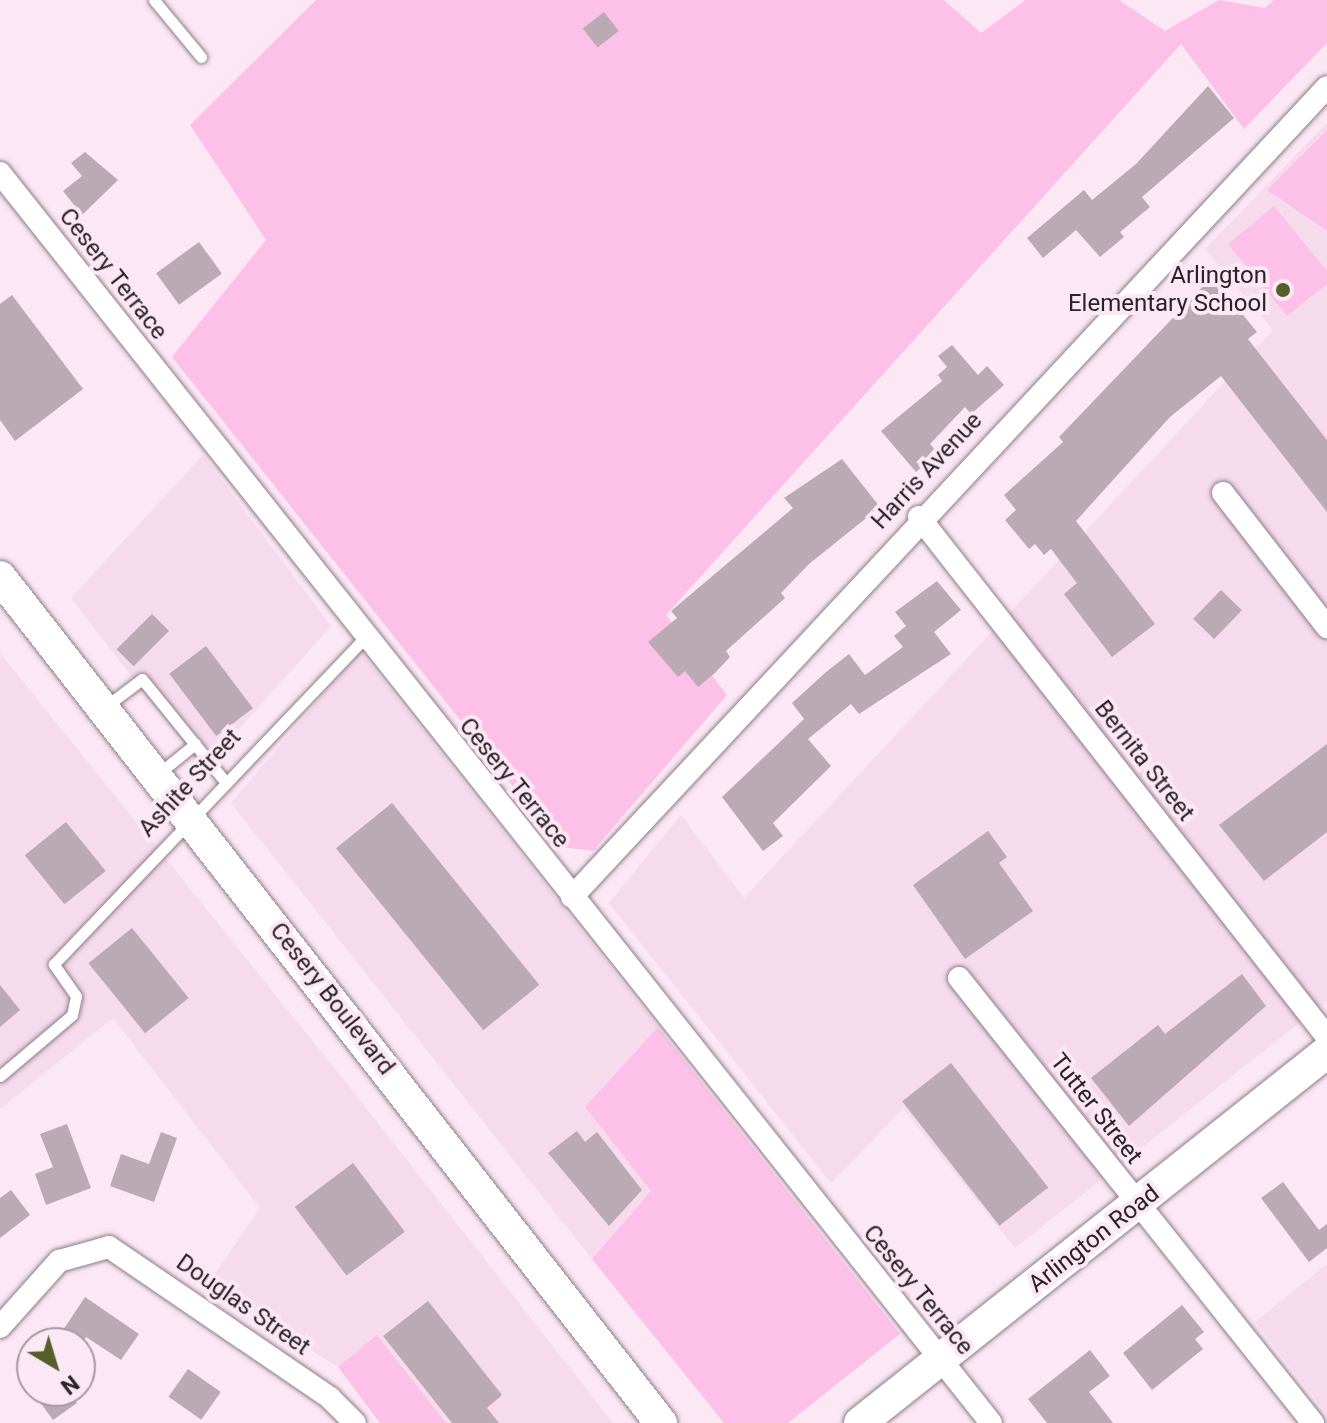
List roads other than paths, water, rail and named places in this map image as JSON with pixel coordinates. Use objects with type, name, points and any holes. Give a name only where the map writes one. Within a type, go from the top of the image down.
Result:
[{"type":"main road","name":"Cesery Boulevard","points":[[0,577],[661,1423]]},
{"type":"main road","name":"Arlington Road","points":[[860,1423],[1327,1052]]},
{"type":"street","name":"Harris Avenue","points":[[572,897],[919,517],[1327,87]]},
{"type":"street","name":"Cesery Terrace","points":[[0,173],[364,638],[991,1423]]},
{"type":"street","points":[[1223,493],[1327,627]]},
{"type":"street","name":"Bernita Street","points":[[919,517],[1327,1037]]},
{"type":"street","name":"Tutter Street","points":[[959,978],[1313,1423]]},
{"type":"street","name":"Douglas Street","points":[[0,1327],[59,1261],[92,1247],[120,1251],[355,1423]]},
{"type":"lane","points":[[154,0],[201,57]]},
{"type":"lane","name":"Ashite Street","points":[[0,1076],[72,1015],[76,996],[54,964],[223,779],[364,638]]},
{"type":"lane","points":[[103,709],[142,679],[223,779]]},
{"type":"lane","points":[[155,775],[195,744]]},
{"type":"place","name":"Arlington Elementary School","points":[[1283,290]]}]
